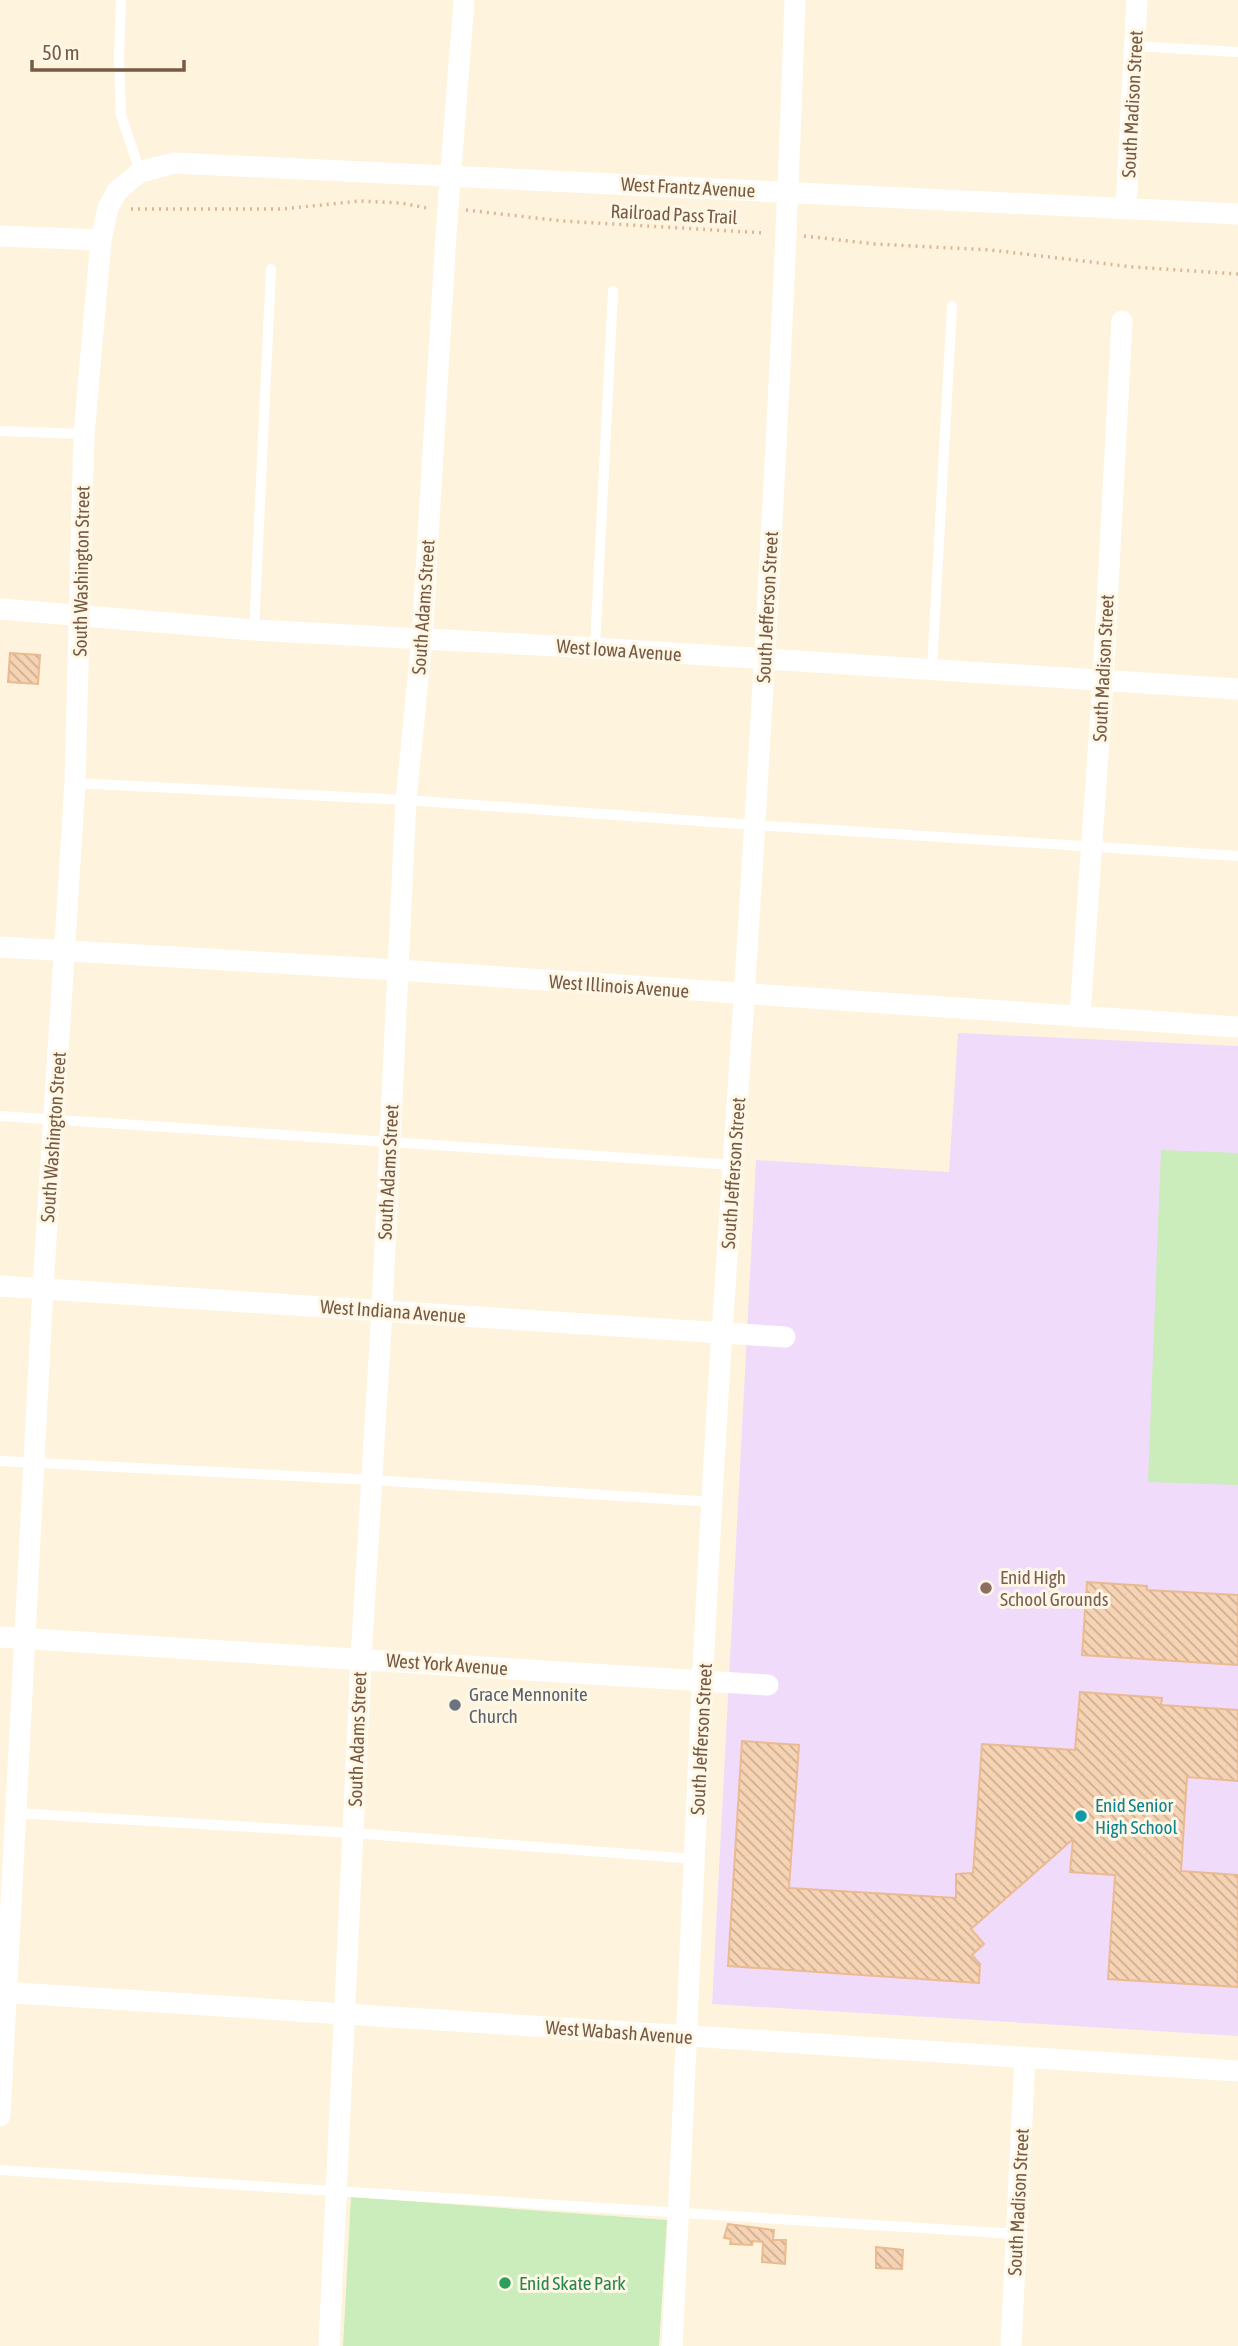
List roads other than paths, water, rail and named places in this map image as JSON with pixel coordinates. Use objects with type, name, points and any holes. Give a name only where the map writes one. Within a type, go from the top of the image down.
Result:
[{"type":"street","name":"South Adams Street","points":[[330,2346],[361,1659],[382,1310],[406,800],[422,639],[464,0]]},
{"type":"street","name":"South Jefferson Street","points":[[672,2346],[722,1334],[735,1165],[788,235],[795,0]]},
{"type":"street","name":"South Madison Street","points":[[1126,208],[1137,0]]},
{"type":"street","name":"West Frantz Avenue","points":[[140,172],[174,163],[1238,214]]},
{"type":"street","name":"South Washington Street","points":[[0,2116],[4,1993],[43,1288],[75,783],[84,434],[101,240],[108,208],[117,191],[140,172]]},
{"type":"street","points":[[0,236],[101,240]]},
{"type":"street","name":"South Madison Street","points":[[1080,1015],[1103,681],[1122,321]]},
{"type":"street","name":"West Iowa Avenue","points":[[0,609],[254,630],[594,648],[1238,690]]},
{"type":"street","name":"West Illinois Avenue","points":[[0,947],[398,970],[1238,1027]]},
{"type":"street","name":"West Indiana Avenue","points":[[0,1286],[785,1337]]},
{"type":"street","name":"West York Avenue","points":[[0,1637],[768,1685]]},
{"type":"street","name":"West Wabash Avenue","points":[[4,1993],[1238,2071]]},
{"type":"street","name":"South Madison Street","points":[[1012,2346],[1025,2057]]},
{"type":"lane","points":[[121,0],[121,115],[140,172]]},
{"type":"lane","points":[[1135,46],[1238,52]]},
{"type":"lane","points":[[254,630],[271,269]]},
{"type":"lane","points":[[594,648],[613,291]]},
{"type":"lane","points":[[933,669],[952,306]]},
{"type":"lane","points":[[0,431],[84,434]]},
{"type":"lane","points":[[75,783],[406,800],[1238,856]]},
{"type":"lane","points":[[0,1116],[735,1165]]},
{"type":"lane","points":[[0,1461],[372,1480],[713,1502]]},
{"type":"lane","points":[[15,1813],[353,1833],[696,1858]]},
{"type":"lane","points":[[0,2170],[1017,2234]]},
{"type":"place","name":"Enid High School Grounds","points":[[986,1588]]},
{"type":"place","name":"Grace Mennonite Church","points":[[455,1705]]},
{"type":"place","name":"Enid Senior High School","points":[[1081,1816]]},
{"type":"place","name":"Enid Skate Park","points":[[505,2283]]}]
